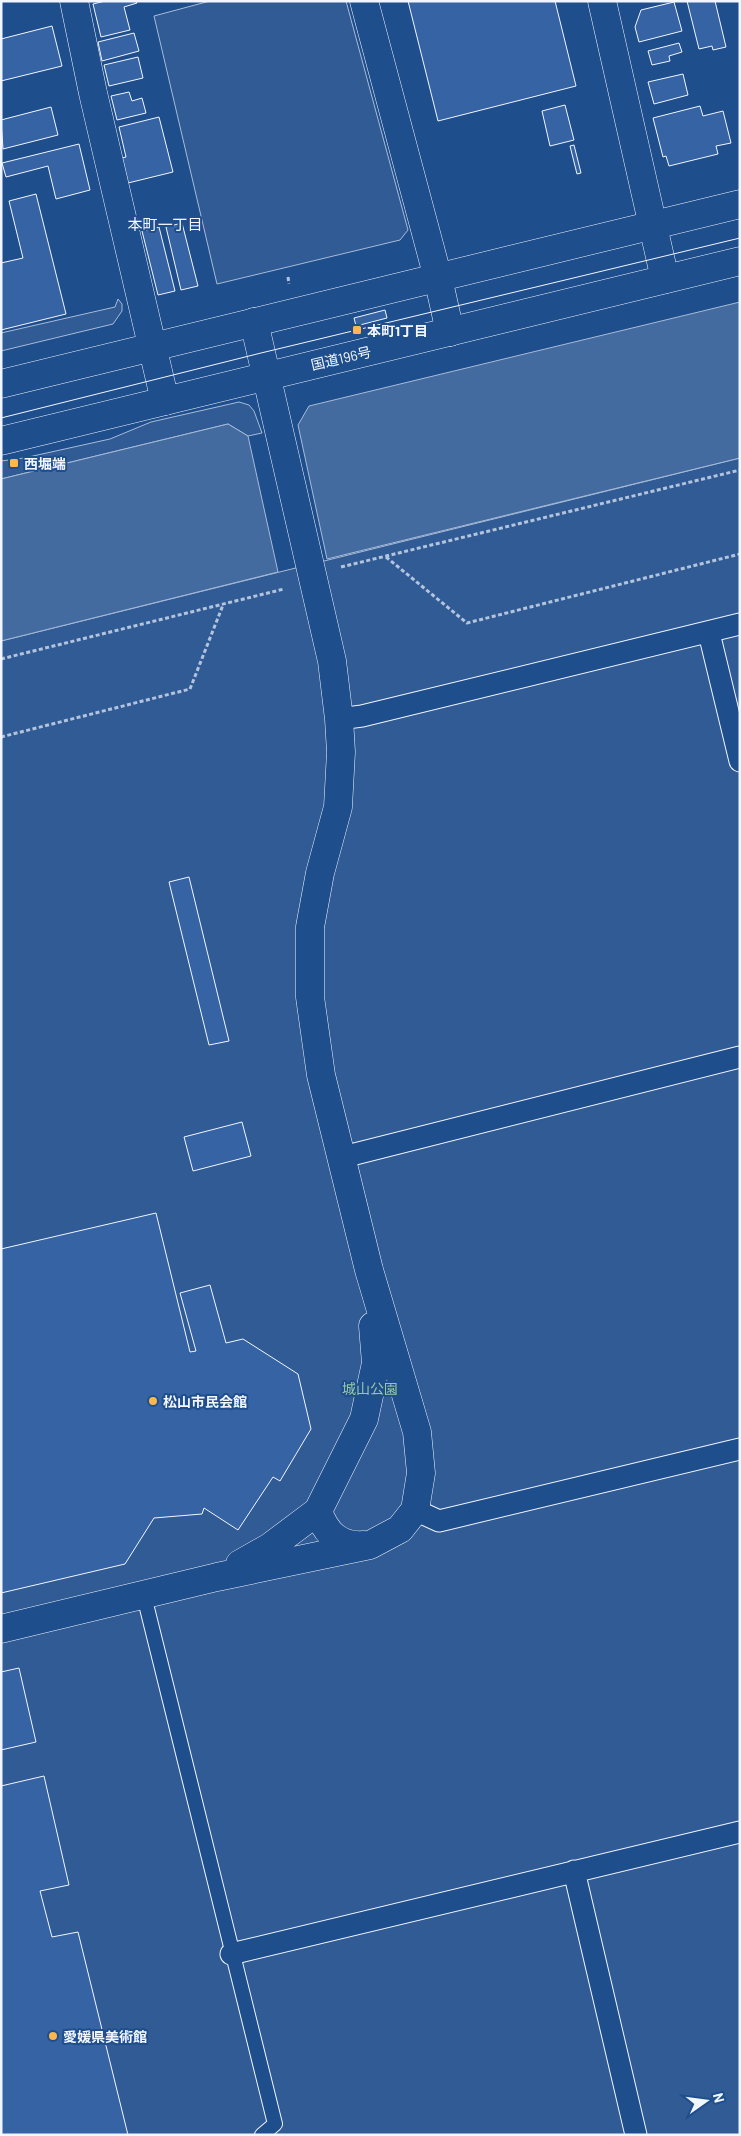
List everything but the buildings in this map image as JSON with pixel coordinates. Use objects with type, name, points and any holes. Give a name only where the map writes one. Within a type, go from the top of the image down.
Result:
[{"type":"main road","points":[[74,1],[92,92],[164,401]]},
{"type":"main road","points":[[364,1],[438,278],[450,332]]},
{"type":"main road","points":[[602,1],[651,225],[665,279]]},
{"type":"main road","points":[[1,384],[740,204]]},
{"type":"main road","name":"国道196号","points":[[1,441],[740,261]]},
{"type":"main road","points":[[1,1628],[144,1596],[217,1577],[370,1545],[400,1529],[415,1510],[421,1472],[417,1432],[369,1270],[343,1158],[321,1075],[310,997],[310,927],[320,872],[338,807],[341,752],[322,566],[280,430],[254,322]]},
{"type":"main road","points":[[217,1577],[270,1548],[318,1511],[364,1419],[376,1364],[369,1270]]},
{"type":"main road","points":[[318,1511],[323,1524],[337,1539],[356,1546],[370,1545]]},
{"type":"street","points":[[338,719],[362,716],[740,624]]},
{"type":"street","points":[[709,632],[740,761]]},
{"type":"street","points":[[343,1158],[740,1057]]},
{"type":"street","points":[[415,1510],[439,1521],[740,1449]]},
{"type":"street","points":[[231,1954],[740,1832]]},
{"type":"street","points":[[574,1871],[636,2135]]},
{"type":"lane","points":[[144,1596],[231,1954],[275,2124],[262,2135]]},
{"type":"path","points":[[322,566],[386,556],[740,470]]},
{"type":"path","points":[[386,556],[467,624],[740,554]]},
{"type":"path","points":[[1,659],[223,605],[290,586]]},
{"type":"path","points":[[1,737],[190,689],[223,605]]},
{"type":"shaded area","points":[[210,1],[346,1],[408,230],[400,240],[217,284],[154,16]]},
{"type":"shaded area","points":[[118,299],[122,304],[122,311],[113,324],[1,351],[1,333],[115,307]]},
{"type":"shaded area","points":[[740,302],[740,458],[327,559],[298,425],[309,406]]},
{"type":"shaded area","points":[[239,402],[249,405],[254,411],[262,433],[248,436],[228,424],[1,479],[1,461],[24,458],[110,439],[151,422]]},
{"type":"shaded area","points":[[228,424],[248,436],[278,572],[1,641],[1,479]]},
{"type":"shaded area","name":"城山公園","points":[[740,458],[740,2135],[1,2135],[1,641]]},
{"type":"tram line","points":[[1,418],[261,353],[740,238]]},
{"type":"place","name":"本町1丁目","points":[[357,330]]},
{"type":"place","name":"西堀端","points":[[14,463]]},
{"type":"place","name":"松山市民会館","points":[[153,1401]]},
{"type":"place","name":"愛媛県美術館","points":[[53,2036]]},
{"type":"district","name":"本町一丁目","points":[[165,224]]}]
